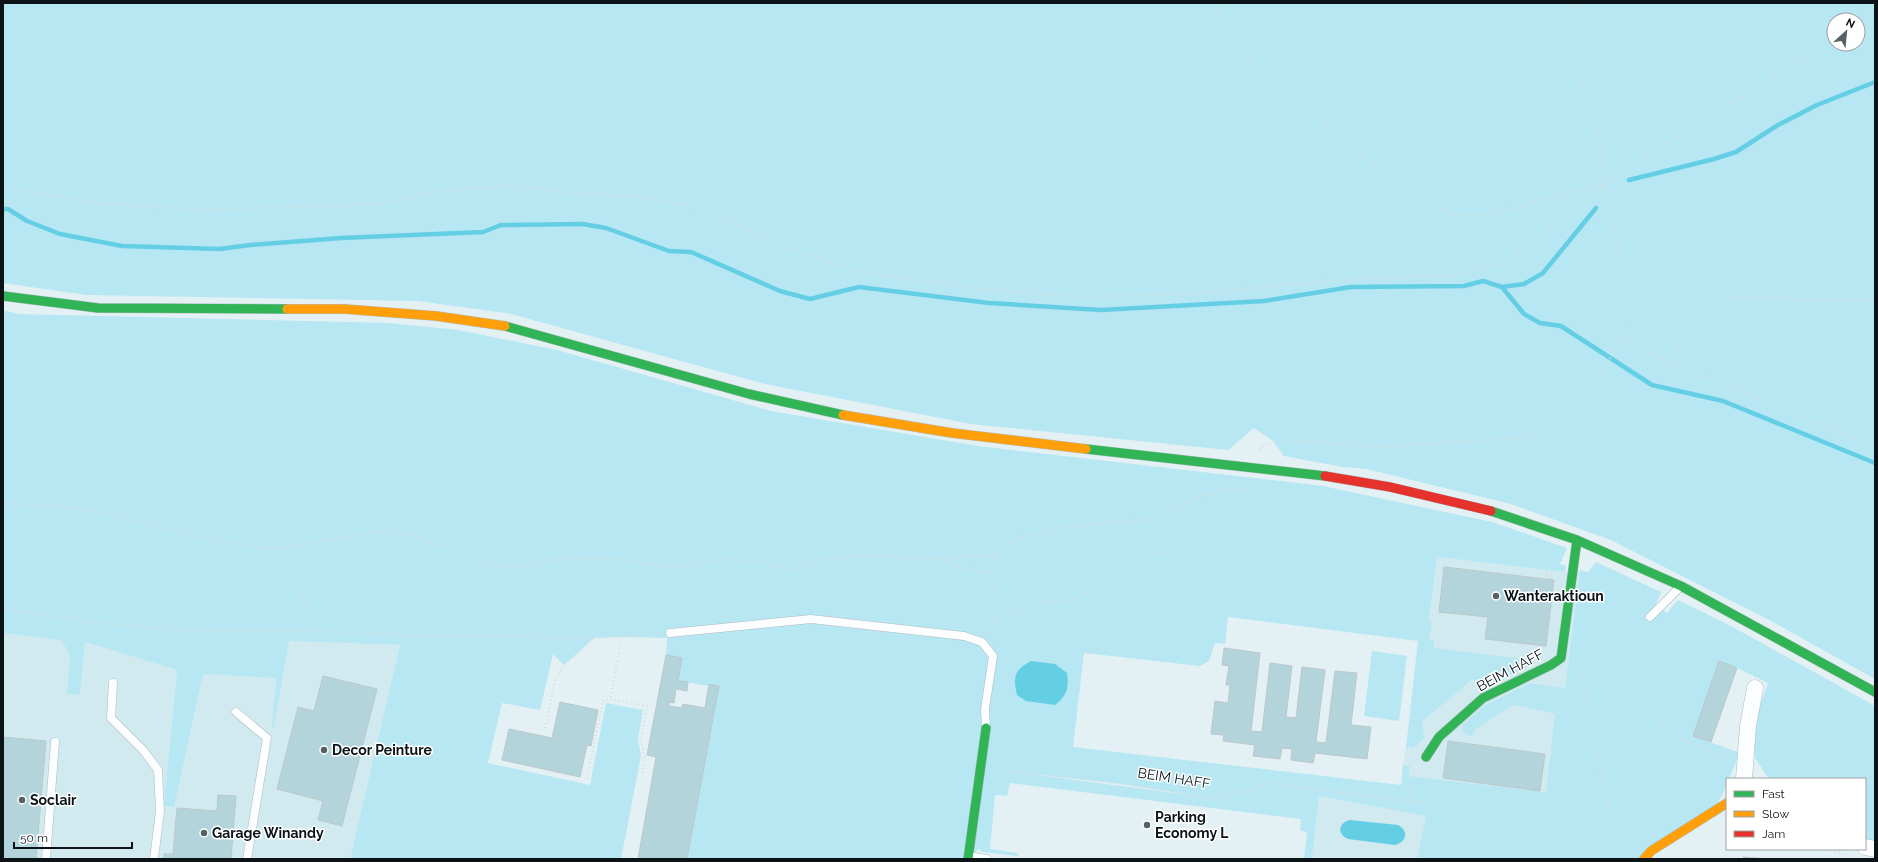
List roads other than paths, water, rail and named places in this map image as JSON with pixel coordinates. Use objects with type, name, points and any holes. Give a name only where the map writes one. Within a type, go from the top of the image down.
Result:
[{"type":"main road","points":[[3,296],[98,308],[344,310],[436,316],[509,327],[749,394],[860,419],[952,433],[1261,468],[1390,487],[1497,513],[1577,540],[1681,586],[1875,692]]},
{"type":"main road","name":"BEIM HAFF","points":[[1426,757],[1439,737],[1483,698],[1551,665],[1561,658],[1577,540]]},
{"type":"main road","points":[[968,858],[986,728]]},
{"type":"main road","points":[[1644,859],[1652,852],[1726,804]]},
{"type":"street","points":[[1745,771],[1748,726],[1755,688]]},
{"type":"street","points":[[1860,852],[1875,849]]},
{"type":"lane","points":[[1650,617],[1681,586]]},
{"type":"lane","points":[[670,633],[811,619],[964,636],[982,642],[993,656],[985,709],[986,728]]},
{"type":"lane","points":[[114,683],[111,718],[143,750],[158,770],[160,811],[154,859]]},
{"type":"lane","points":[[236,712],[266,738],[247,859]]},
{"type":"lane","points":[[46,859],[55,742]]},
{"type":"lane","points":[[968,858],[987,859]]},
{"type":"water","points":[[1031,661],[1055,664],[1067,673],[1068,683],[1065,695],[1055,705],[1026,701],[1017,695],[1015,683],[1016,675],[1025,664]]},
{"type":"water","points":[[1350,820],[1398,825],[1404,830],[1405,836],[1399,844],[1395,845],[1348,839],[1344,837],[1340,829],[1346,821]]},
{"type":"waterway","points":[[1629,180],[1714,159],[1736,152],[1778,125],[1817,105],[1875,82]]},
{"type":"waterway","points":[[3,209],[8,209],[27,221],[60,234],[122,246],[220,249],[250,245],[341,238],[483,232],[501,225],[582,224],[606,228],[669,251],[691,252],[780,291],[810,299],[859,287],[989,303],[1101,310],[1264,301],[1351,287],[1464,286],[1483,281],[1502,287],[1524,284],[1543,273],[1596,208]]},
{"type":"waterway","points":[[1502,287],[1524,314],[1540,323],[1561,326],[1652,385],[1723,401],[1875,463]]},
{"type":"place","name":"Wanteraktioun","points":[[1496,596]]},
{"type":"place","name":"Decor Peinture","points":[[324,750]]},
{"type":"place","name":"Soclair","points":[[22,800]]},
{"type":"place","name":"Parking Economy L","points":[[1147,825]]},
{"type":"place","name":"Garage Winandy","points":[[204,833]]}]
